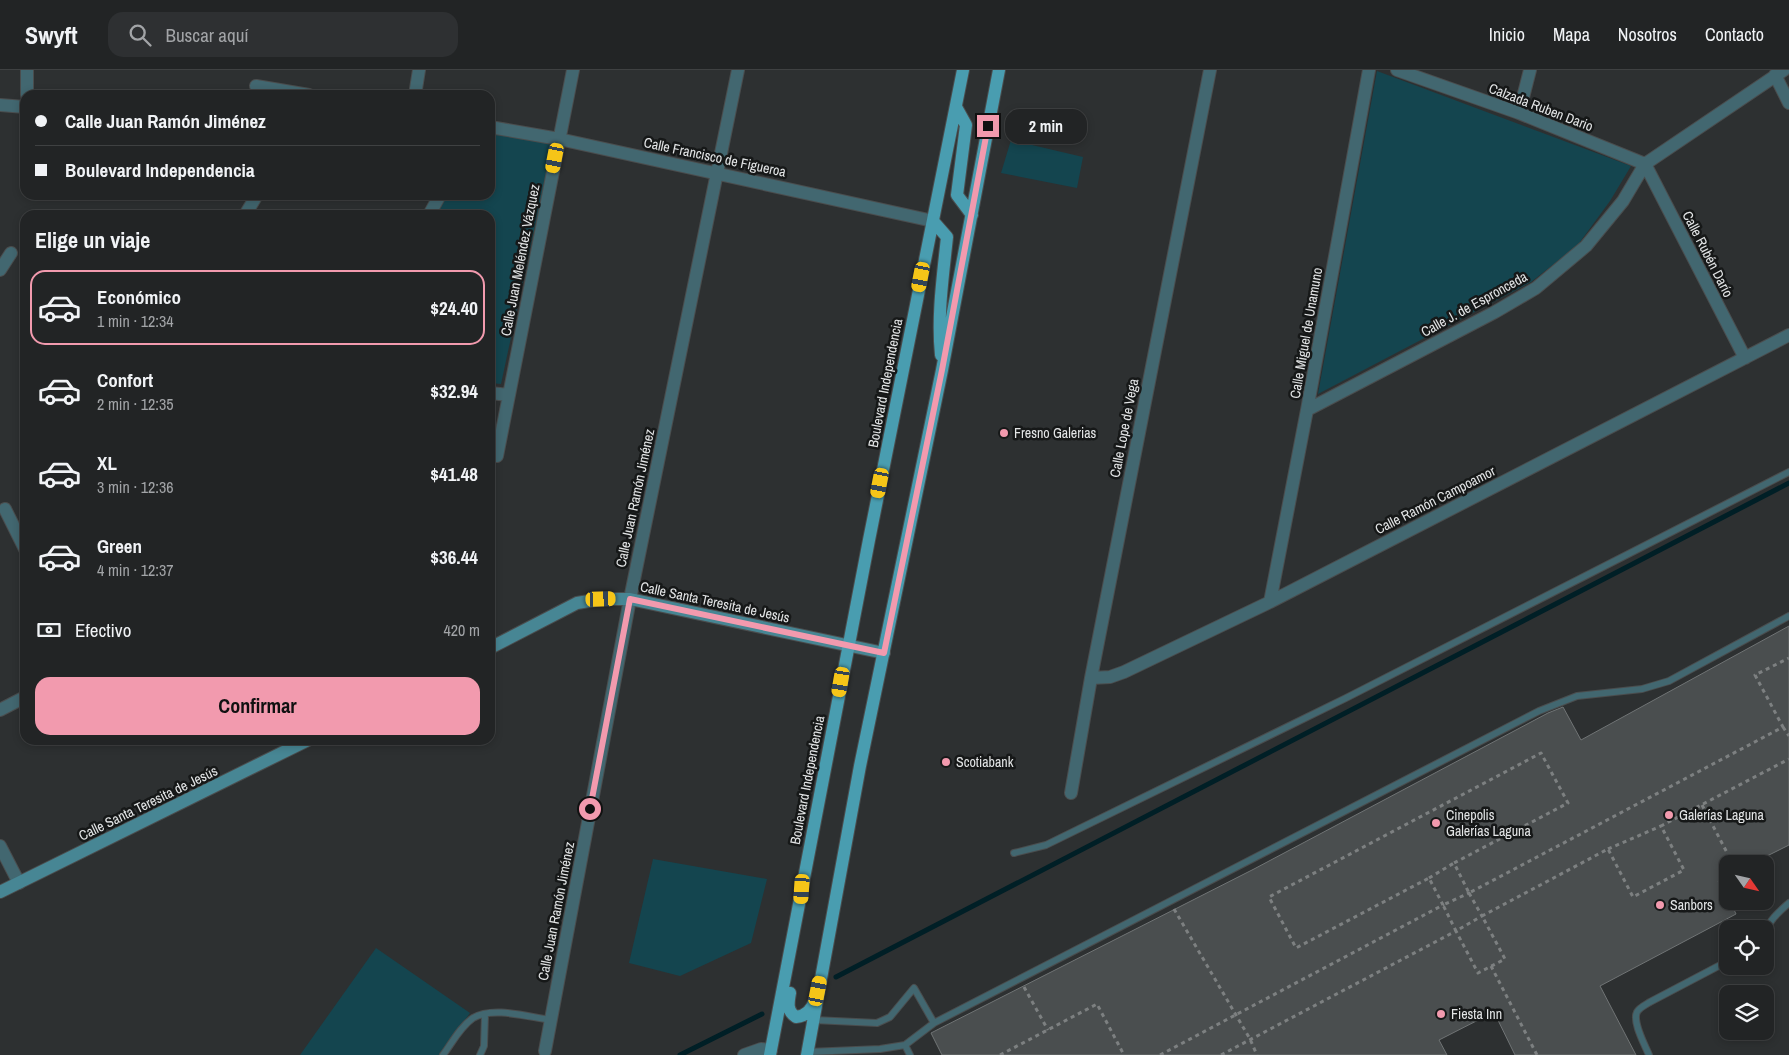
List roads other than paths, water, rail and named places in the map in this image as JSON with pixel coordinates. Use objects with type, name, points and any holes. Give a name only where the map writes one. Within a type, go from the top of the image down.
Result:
[{"type":"main road","name":"Boulevard Independencia","points":[[771,1052],[848,645],[963,70]]},
{"type":"main road","points":[[808,1053],[860,766],[942,370],[999,70]]},
{"type":"main road","points":[[956,107],[966,125],[957,195],[972,215]]},
{"type":"main road","points":[[932,220],[947,237],[939,338],[942,370]]},
{"type":"main road","points":[[802,889],[788,1008],[791,1014],[796,1018],[803,1016],[809,1011],[814,1006],[818,991]]},
{"type":"street","points":[[27,70],[27,90]]},
{"type":"street","points":[[416,90],[419,70]]},
{"type":"street","name":"Calle Juan Meléndez Vázquez","points":[[497,456],[573,70]]},
{"type":"street","name":"Calle Juan Ramón Jiménez","points":[[545,1051],[630,599],[738,70]]},
{"type":"street","name":"Calle Lope de Vega","points":[[1071,793],[1091,678],[1210,70]]},
{"type":"street","name":"Calle Miguel de Unamuno","points":[[1270,602],[1369,70]]},
{"type":"street","name":"Calzada Ruben Dario","points":[[1397,70],[1519,113],[1645,164]]},
{"type":"street","points":[[1519,113],[1530,70]]},
{"type":"street","points":[[1645,164],[1780,73],[1789,103]]},
{"type":"street","points":[[256,86],[279,90]]},
{"type":"street","points":[[0,105],[20,107]]},
{"type":"street","name":"Calle Francisco de Figueroa","points":[[495,128],[559,139],[932,220]]},
{"type":"street","name":"Calle J. de Espronceda","points":[[1307,410],[1495,312],[1536,288],[1586,246],[1623,201],[1645,164]]},
{"type":"street","name":"Calle Rubén Darío","points":[[1645,164],[1745,358]]},
{"type":"street","points":[[0,270],[11,253]]},
{"type":"street","name":"Calle Ramón Campoamor","points":[[1091,678],[1110,677],[1124,672],[1270,602],[1789,335]]},
{"type":"street","points":[[495,394],[509,395]]},
{"type":"street","points":[[6,509],[20,538]]},
{"type":"street","name":"Calle Santa Teresita de Jesús","points":[[495,645],[577,603],[601,599],[630,599],[884,653]]},
{"type":"street","points":[[0,710],[20,700]]},
{"type":"street","name":"Calle Santa Teresita de Jesús","points":[[0,892],[298,745]]},
{"type":"street","points":[[0,846],[19,883]]},
{"type":"street","points":[[744,1055],[761,1049],[771,1052]]},
{"type":"lane","points":[[1014,853],[1046,845],[1302,720],[1789,472]]},
{"type":"lane","points":[[808,1053],[905,1045],[934,1023],[1539,711],[1577,696],[1642,689],[1668,682],[1789,616]]},
{"type":"lane","points":[[1771,920],[1789,903]]},
{"type":"lane","points":[[1649,1055],[1637,1027],[1636,1017],[1638,1010],[1719,966]]},
{"type":"lane","points":[[814,1020],[877,1023],[890,1017],[914,988],[934,1023]]},
{"type":"lane","points":[[443,1055],[460,1032],[473,1019],[494,1011],[551,1020]]},
{"type":"lane","points":[[480,1055],[484,1046],[486,1014]]},
{"type":"lane","points":[[905,1045],[910,1055]]},
{"type":"waterway","points":[[836,977],[1789,483]]},
{"type":"waterway","points":[[680,1055],[762,1014]]},
{"type":"place","name":"Fresno Galerias","points":[[1004,433]]},
{"type":"place","name":"Scotiabank","points":[[946,762]]},
{"type":"place","name":"Galerías Laguna","points":[[1669,815]]},
{"type":"place","name":"Cinepolis Galerías Laguna","points":[[1436,823]]},
{"type":"place","name":"Sanbors","points":[[1660,905]]},
{"type":"place","name":"Fiesta Inn","points":[[1441,1014]]}]
